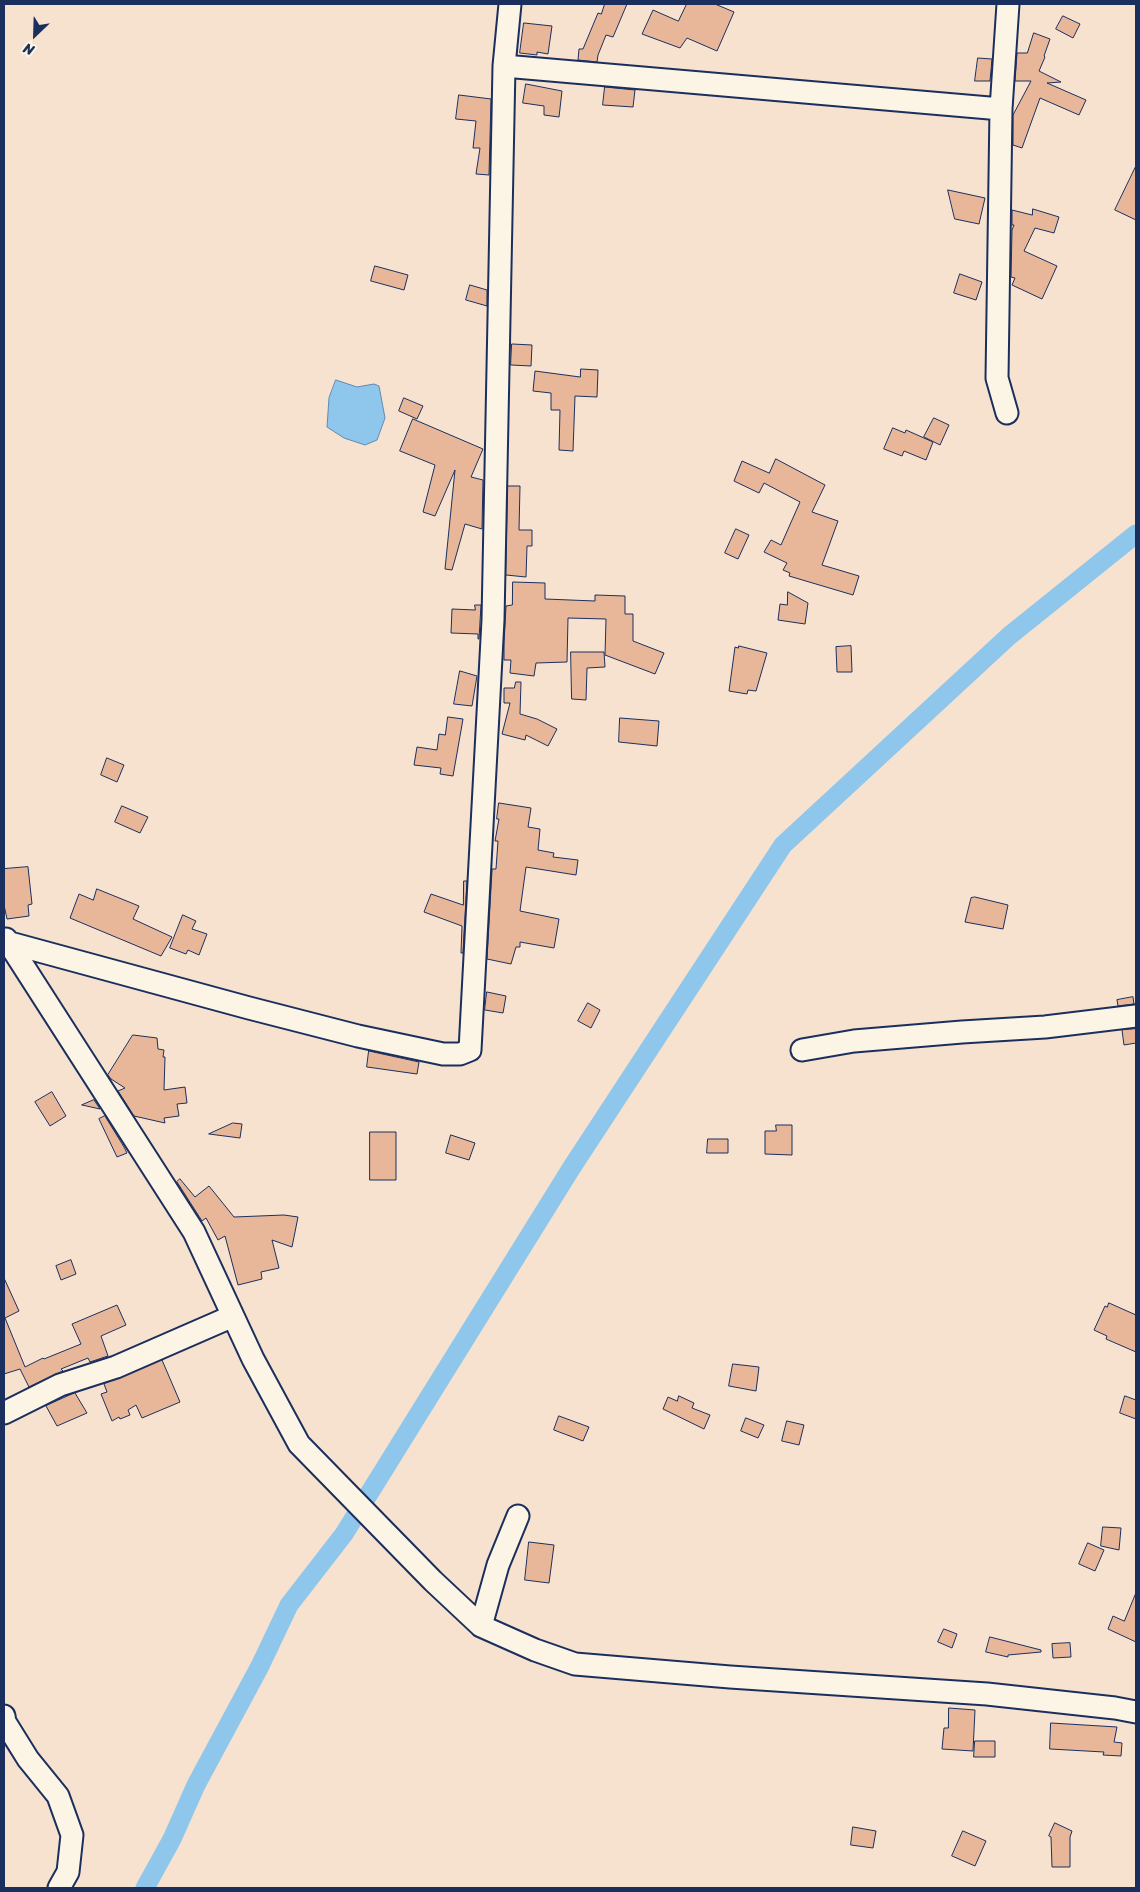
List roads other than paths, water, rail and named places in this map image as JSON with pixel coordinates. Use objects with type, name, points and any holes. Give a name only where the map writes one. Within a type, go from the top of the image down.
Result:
[{"type":"street","points":[[7,939],[249,1008],[358,1036],[443,1054],[460,1054],[470,1050],[493,620],[504,66],[510,4]]},
{"type":"street","points":[[1006,413],[997,378],[1001,110],[1008,4]]},
{"type":"street","points":[[504,66],[1001,110]]},
{"type":"street","points":[[7,939],[194,1232],[253,1359],[299,1444],[433,1581],[481,1626],[535,1650],[575,1664],[988,1694],[1136,1712]]},
{"type":"street","points":[[802,1050],[854,1041],[1045,1027],[1136,1016]]},
{"type":"street","points":[[4,1413],[60,1385],[116,1367],[233,1316]]},
{"type":"street","points":[[481,1626],[498,1565],[518,1516]]},
{"type":"street","points":[[4,1716],[5,1722],[28,1759],[58,1796],[72,1835],[68,1872],[59,1888]]},
{"type":"water","points":[[336,380],[357,387],[374,384],[379,386],[385,418],[377,440],[365,445],[344,438],[327,427],[329,398]]},
{"type":"waterway","points":[[145,1888],[172,1839],[196,1785],[260,1666],[289,1605],[344,1534],[572,1167],[783,845],[1009,636],[1136,534]]}]
